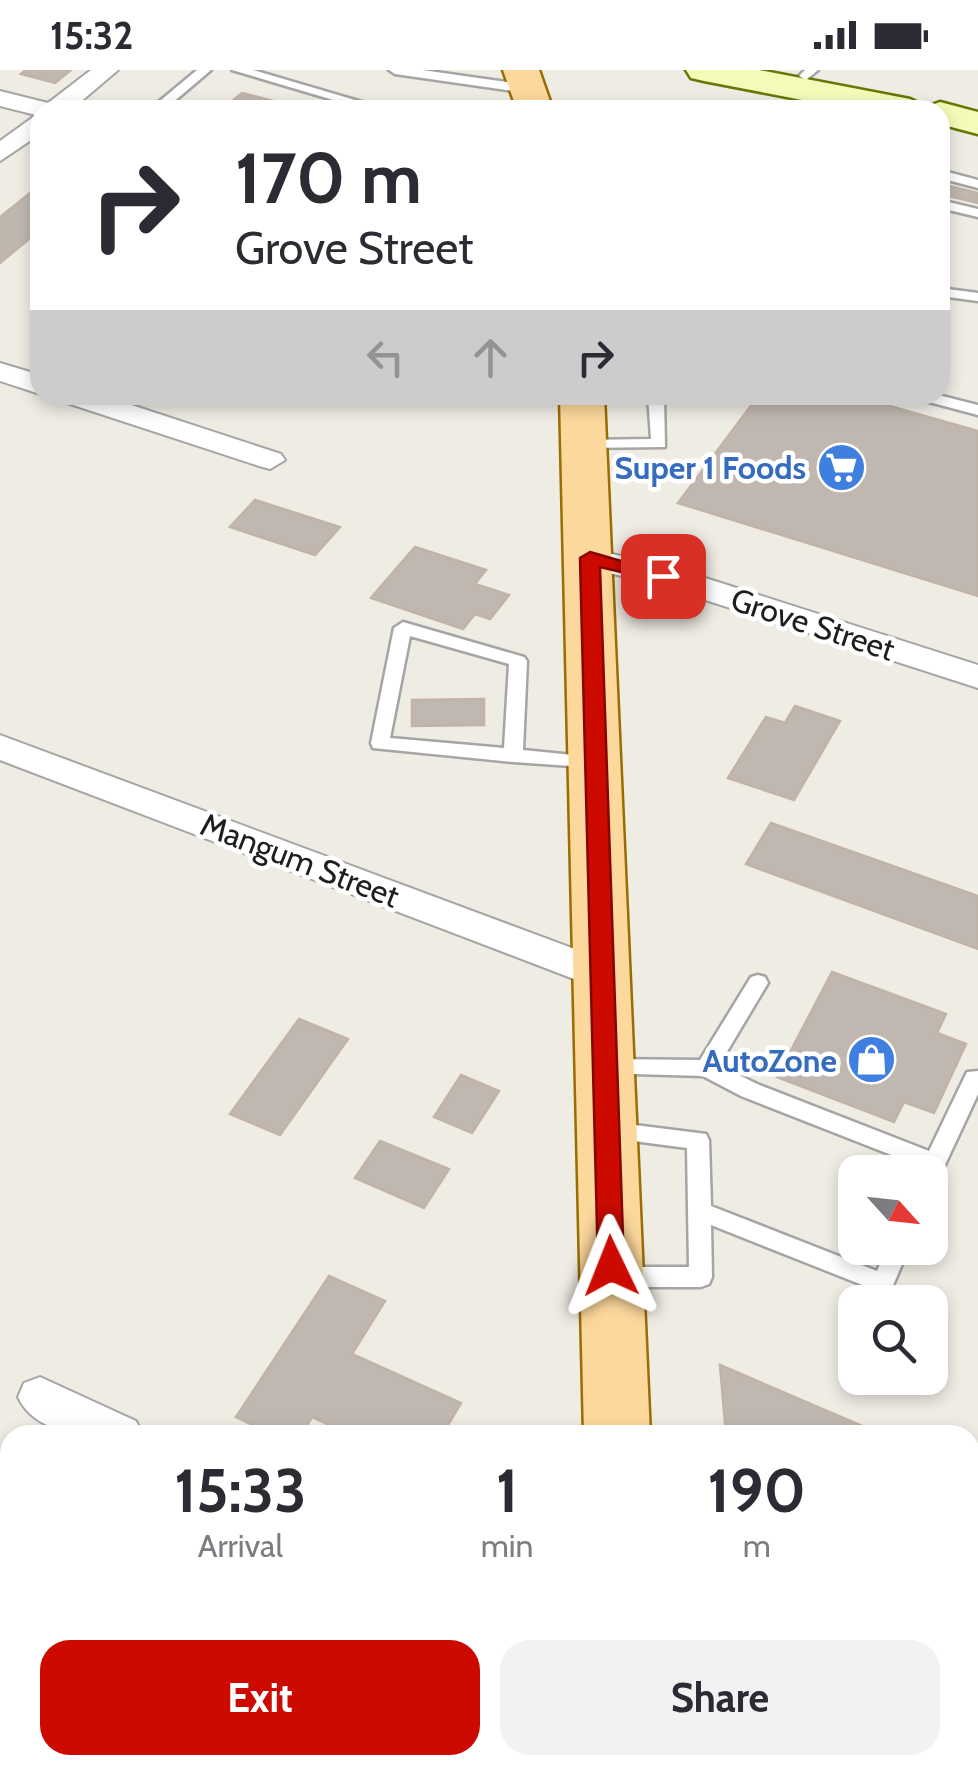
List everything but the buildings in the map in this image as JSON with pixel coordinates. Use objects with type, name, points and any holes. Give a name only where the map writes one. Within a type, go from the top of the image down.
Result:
[{"type":"main road","points":[[704,70],[858,100]]},
{"type":"main road","points":[[800,72],[896,100]]},
{"type":"main road","points":[[584,420],[617,1425]]},
{"type":"street","points":[[68,100],[106,70]]},
{"type":"street","points":[[0,98],[30,106]]},
{"type":"street","points":[[0,153],[30,130]]},
{"type":"street","points":[[0,372],[30,382]]},
{"type":"street","points":[[102,405],[270,460]]},
{"type":"street","name":"Grove Street","points":[[590,558],[663,576],[978,676]]},
{"type":"street","name":"Mangum Street","points":[[0,746],[601,974]]},
{"type":"street","points":[[40,1397],[99,1425]]},
{"type":"lane","points":[[168,100],[206,70]]},
{"type":"lane","points":[[238,70],[346,100]]},
{"type":"lane","points":[[396,70],[528,90]]},
{"type":"lane","points":[[950,177],[978,184]]},
{"type":"lane","points":[[950,206],[978,213]]},
{"type":"lane","points":[[950,293],[978,297]]},
{"type":"lane","points":[[950,403],[978,410]]},
{"type":"lane","points":[[584,420],[659,444],[657,405]]},
{"type":"lane","points":[[512,756],[518,661],[403,628],[380,743],[512,756],[593,763]]},
{"type":"lane","points":[[706,1068],[758,983]]},
{"type":"lane","points":[[604,1067],[706,1068],[902,1155]]},
{"type":"lane","points":[[938,1155],[975,1078]]},
{"type":"lane","points":[[606,1130],[698,1140],[701,1278],[611,1277]]},
{"type":"lane","points":[[700,1211],[883,1283],[891,1265]]},
{"type":"place","name":"Super 1 Foods","points":[[841,467]]},
{"type":"place","name":"AutoZone","points":[[872,1060]]},
{"type":"route","points":[[611,1266],[593,763],[590,558],[663,576]]}]
